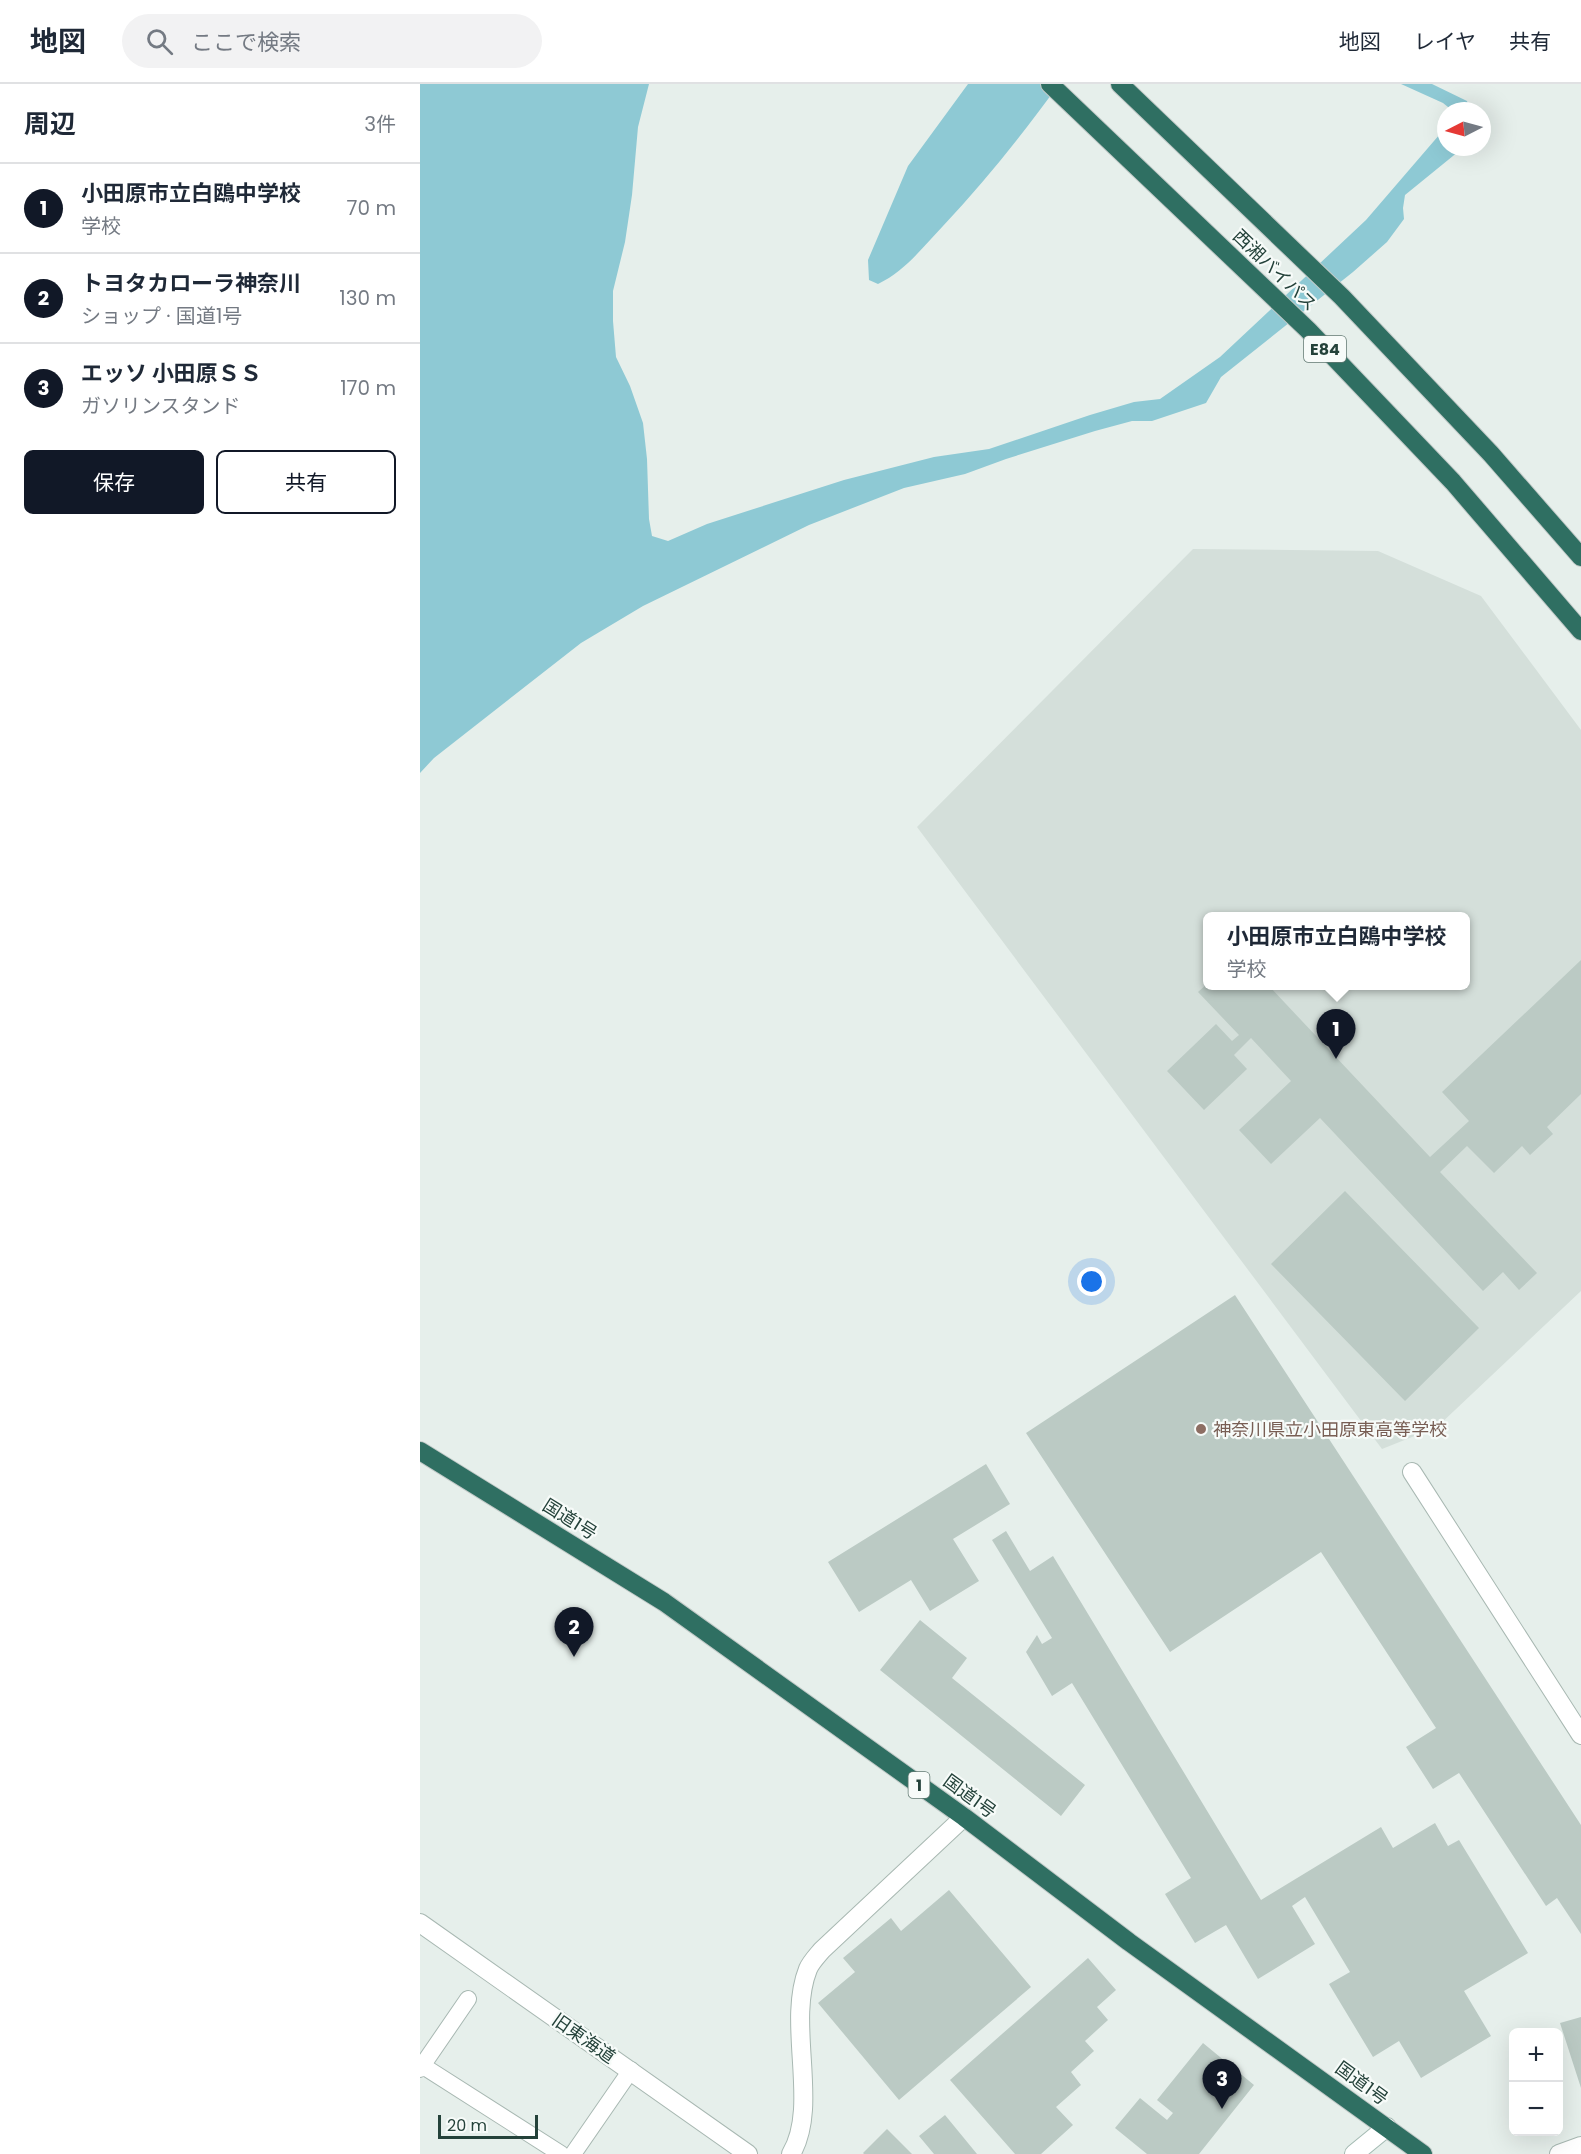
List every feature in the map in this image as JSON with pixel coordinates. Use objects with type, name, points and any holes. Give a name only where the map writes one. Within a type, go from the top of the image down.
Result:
[{"type":"highway","name":"西湘バイパス","points":[[1050,84],[1308,330],[1453,482],[1581,631]]},
{"type":"highway","name":"西湘バイパス","points":[[1120,84],[1342,297],[1491,454],[1581,557]]},
{"type":"highway","name":"国道1号","points":[[420,1451],[664,1602],[964,1816],[1130,1942],[1423,2154]]},
{"type":"street","points":[[1412,1472],[1581,1735]]},
{"type":"street","points":[[791,2154],[798,2143],[803,2109],[800,2000],[809,1967],[822,1950],[964,1816]]},
{"type":"street","name":"旧東海道","points":[[420,1923],[748,2154]]},
{"type":"street","points":[[1354,2154],[1387,2127]]},
{"type":"street","points":[[1559,2154],[1581,2146]]},
{"type":"lane","points":[[468,1999],[421,2066],[561,2154]]},
{"type":"lane","points":[[573,2154],[631,2070]]},
{"type":"shaded area","points":[[1193,549],[1378,551],[1481,596],[1581,730],[1581,1291],[1437,1427],[1382,1449],[917,827]]},
{"type":"water","points":[[420,84],[649,84],[638,127],[625,242],[613,291],[613,321],[616,357],[630,386],[643,423],[652,536],[668,541],[707,524],[844,480],[934,457],[989,449],[1134,402],[1160,399],[1220,357],[1366,220],[1437,137],[1437,156],[1453,156],[1405,195],[1404,219],[1387,242],[1353,272],[1221,377],[1206,403],[1152,421],[1132,421],[1095,431],[965,474],[904,488],[809,525],[643,606],[581,643],[434,758],[420,773]]},
{"type":"water","points":[[968,84],[1059,84],[989,174],[921,250],[888,279],[878,284],[869,280],[868,260],[908,166]]},
{"type":"water","points":[[1401,84],[1432,84],[1467,102],[1441,102]]},
{"type":"building","points":[[1581,960],[1581,1094],[1547,1127],[1553,1134],[1530,1155],[1522,1146],[1494,1173],[1467,1146],[1440,1172],[1537,1273],[1519,1290],[1503,1272],[1483,1291],[1320,1118],[1271,1164],[1239,1130],[1291,1081],[1251,1038],[1234,1055],[1247,1069],[1204,1110],[1167,1071],[1216,1024],[1232,1041],[1239,1035],[1198,992],[1203,988],[1203,990],[1273,990],[1430,1157],[1469,1121],[1442,1092]]},
{"type":"building","points":[[1345,1191],[1479,1328],[1405,1401],[1271,1264]]},
{"type":"building","points":[[1235,1295],[1581,1825],[1581,1934],[1557,1898],[1546,1906],[1459,1773],[1433,1789],[1406,1747],[1436,1728],[1321,1552],[1170,1652],[1026,1433]]},
{"type":"building","points":[[986,1464],[1010,1504],[953,1539],[979,1581],[930,1611],[911,1580],[859,1612],[828,1562]]},
{"type":"building","points":[[1006,1531],[1030,1571],[1053,1556],[1261,1900],[1381,1827],[1393,1848],[1435,1823],[1448,1846],[1459,1840],[1528,1953],[1464,1991],[1491,2036],[1421,2078],[1399,2041],[1373,2057],[1329,1984],[1350,1972],[1305,1897],[1292,1906],[1315,1944],[1258,1979],[1226,1925],[1195,1943],[1165,1894],[1191,1878],[1072,1683],[1052,1696],[1026,1652],[1037,1635],[1042,1644],[1052,1638],[992,1540]]},
{"type":"building","points":[[920,1620],[967,1658],[952,1678],[1085,1785],[1061,1816],[880,1670]]},
{"type":"building","points":[[949,1890],[1031,1987],[899,2100],[818,2003],[855,1972],[843,1958],[891,1918],[901,1931]]},
{"type":"building","points":[[1088,1958],[1116,1990],[1097,2007],[1108,2020],[1085,2041],[1094,2051],[1071,2072],[1081,2085],[1056,2107],[1073,2125],[1041,2154],[1015,2154],[950,2080]]},
{"type":"building","points":[[1581,2017],[1581,2088],[1563,2028],[1560,2023]]},
{"type":"building","points":[[1203,2043],[1254,2085],[1199,2154],[1147,2154],[1115,2128],[1140,2098],[1167,2120],[1173,2113],[1157,2100]]},
{"type":"building","points":[[945,2115],[977,2154],[934,2154],[919,2136]]},
{"type":"building","points":[[887,2129],[912,2154],[863,2153]]},
{"type":"place","name":"小田原市立白鴎中学校","points":[[1336,1059]]},
{"type":"place","name":"神奈川県立小田原東高等学校","points":[[1201,1429]]},
{"type":"place","name":"トヨタカローラ神奈川","points":[[574,1657]]},
{"type":"place","name":"エッソ 小田原ＳＳ","points":[[1222,2109]]}]
